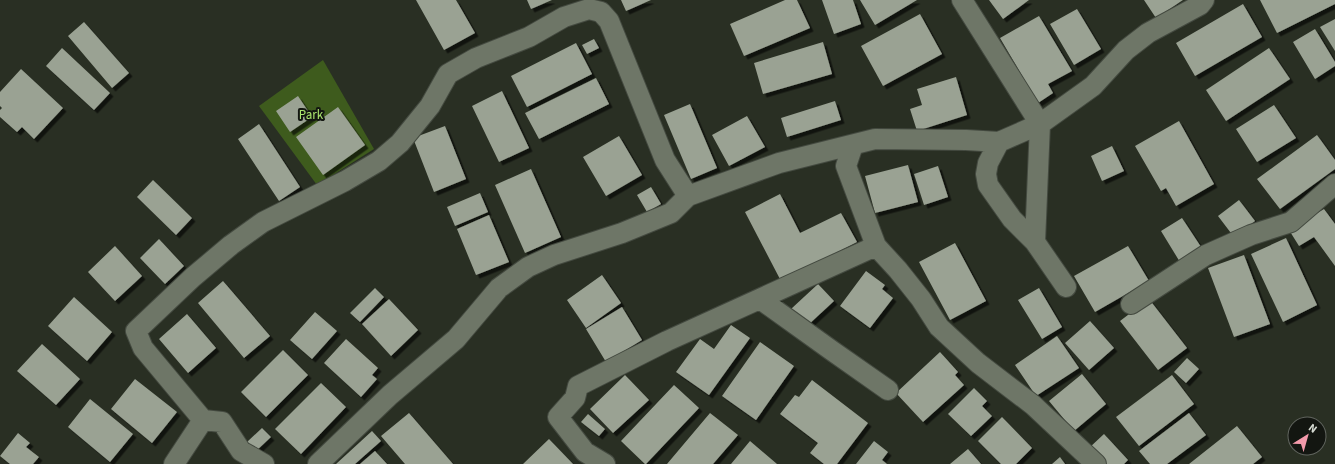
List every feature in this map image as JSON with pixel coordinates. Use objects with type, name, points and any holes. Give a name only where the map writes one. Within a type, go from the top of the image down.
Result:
[{"type":"street","points":[[962,0],[1040,124],[1035,242]]},
{"type":"street","points":[[318,464],[390,395],[456,339],[499,288],[528,267],[554,255],[622,233],[670,213],[688,196],[779,163],[875,139],[966,140],[999,142],[1040,124],[1093,86],[1126,50],[1148,33],[1200,5],[1204,0]]},
{"type":"street","points":[[264,464],[240,451],[222,422],[203,420],[143,348],[136,331],[209,263],[263,222],[345,181],[379,161],[400,143],[430,106],[448,74],[476,58],[529,37],[564,17],[590,9],[601,12],[608,21],[665,160],[688,196]]},
{"type":"street","points":[[846,166],[875,139]]},
{"type":"street","points":[[999,142],[988,163],[986,174],[988,185],[1012,219],[1035,242],[1066,287]]},
{"type":"street","points":[[853,145],[846,166],[876,246],[916,293],[939,327],[978,363],[1033,405],[1096,464]]},
{"type":"street","points":[[1131,304],[1206,256],[1252,235],[1291,222],[1335,184]]},
{"type":"street","points":[[605,464],[585,452],[558,417],[574,398],[578,386],[667,341],[876,246]]},
{"type":"street","points":[[760,299],[888,390]]},
{"type":"street","points":[[174,464],[203,420]]},
{"type":"green space","name":"Park","points":[[323,60],[374,149],[317,185],[259,106]]},
{"type":"building","points":[[416,0],[456,0],[475,33],[444,50]]},
{"type":"building","points":[[527,0],[552,0],[531,9]]},
{"type":"building","points":[[621,0],[651,0],[626,11]]},
{"type":"building","points":[[785,0],[797,0],[810,28],[744,56],[730,24]]},
{"type":"building","points":[[822,0],[853,0],[861,24],[834,34]]},
{"type":"building","points":[[860,0],[917,0],[875,25]]},
{"type":"building","points":[[989,0],[1029,0],[1003,19]]},
{"type":"building","points":[[1144,0],[1183,0],[1156,18]]},
{"type":"building","points":[[1260,0],[1335,0],[1335,4],[1277,33]]},
{"type":"building","points":[[1243,4],[1262,37],[1195,76],[1176,43]]},
{"type":"building","points":[[1077,9],[1101,49],[1074,65],[1050,24]]},
{"type":"building","points":[[920,14],[942,54],[883,86],[861,46]]},
{"type":"building","points":[[1039,16],[1072,71],[1048,84],[1053,93],[1038,103],[1000,38]]},
{"type":"building","points":[[1335,19],[1335,51],[1320,27]]},
{"type":"building","points":[[84,22],[129,73],[112,88],[68,36]]},
{"type":"building","points":[[1315,29],[1335,62],[1335,66],[1315,79],[1293,42]]},
{"type":"building","points":[[594,39],[599,48],[587,54],[582,45]]},
{"type":"building","points":[[823,42],[832,74],[763,94],[754,63]]},
{"type":"building","points":[[576,43],[592,74],[527,107],[511,76]]},
{"type":"building","points":[[62,48],[110,93],[94,110],[46,66]]},
{"type":"building","points":[[1269,48],[1290,79],[1226,121],[1206,90]]},
{"type":"building","points":[[21,69],[63,108],[34,139],[22,127],[17,132],[0,117],[0,110],[2,108],[0,106],[0,92]]},
{"type":"building","points":[[956,77],[967,115],[917,131],[910,109],[922,105],[917,89]]},
{"type":"building","points":[[596,78],[609,104],[539,139],[525,113]]},
{"type":"building","points":[[502,91],[529,148],[499,162],[472,106]]},
{"type":"building","points":[[298,96],[312,117],[290,132],[276,111]]},
{"type":"building","points":[[835,101],[841,120],[787,137],[781,118]]},
{"type":"building","points":[[690,104],[717,168],[691,179],[664,115]]},
{"type":"building","points":[[1274,105],[1296,138],[1257,162],[1236,129]]},
{"type":"building","points":[[338,107],[365,145],[323,175],[296,137]]},
{"type":"building","points":[[747,116],[765,147],[729,166],[712,135]]},
{"type":"building","points":[[1179,121],[1214,184],[1176,206],[1166,188],[1161,191],[1135,146]]},
{"type":"building","points":[[259,124],[300,187],[279,201],[238,139]]},
{"type":"building","points":[[445,126],[466,179],[434,192],[413,138]]},
{"type":"building","points":[[1317,135],[1335,160],[1335,169],[1280,209],[1257,179]]},
{"type":"building","points":[[619,136],[642,175],[606,196],[583,157]]},
{"type":"building","points":[[1112,146],[1124,171],[1102,181],[1091,156]]},
{"type":"building","points":[[908,165],[918,202],[875,213],[865,176]]},
{"type":"building","points":[[938,166],[948,197],[924,205],[914,174]]},
{"type":"building","points":[[531,169],[561,237],[525,253],[495,185]]},
{"type":"building","points":[[153,180],[192,218],[176,235],[137,197]]},
{"type":"building","points":[[651,187],[661,204],[647,212],[637,195]]},
{"type":"building","points":[[480,193],[488,212],[455,226],[447,207]]},
{"type":"building","points":[[780,194],[800,233],[841,213],[857,242],[781,281],[745,212]]},
{"type":"building","points":[[1239,200],[1255,221],[1234,237],[1218,216]]},
{"type":"building","points":[[1324,209],[1335,224],[1335,266],[1314,237],[1299,246],[1289,230]]},
{"type":"building","points":[[489,215],[509,262],[476,275],[457,229]]},
{"type":"building","points":[[1182,218],[1205,253],[1183,267],[1161,231]]},
{"type":"building","points":[[1286,238],[1317,305],[1283,322],[1251,254]]},
{"type":"building","points":[[159,239],[184,266],[165,284],[140,258]]},
{"type":"building","points":[[955,243],[986,301],[950,320],[919,262]]},
{"type":"building","points":[[115,246],[142,276],[115,301],[88,272]]},
{"type":"building","points":[[1128,246],[1149,281],[1095,312],[1074,276]]},
{"type":"building","points":[[1244,255],[1270,324],[1234,337],[1208,268]]},
{"type":"building","points":[[866,271],[885,285],[882,289],[893,298],[870,328],[840,306]]},
{"type":"building","points":[[602,275],[621,303],[586,328],[567,300]]},
{"type":"building","points":[[223,281],[270,336],[244,358],[198,303]]},
{"type":"building","points":[[818,284],[834,301],[807,326],[791,309]]},
{"type":"building","points":[[375,288],[384,297],[360,322],[350,313]]},
{"type":"building","points":[[1039,288],[1062,327],[1042,339],[1018,300]]},
{"type":"building","points":[[74,297],[112,332],[87,361],[48,326]]},
{"type":"building","points":[[389,299],[418,330],[391,356],[362,324]]},
{"type":"building","points":[[1149,299],[1187,348],[1158,370],[1120,321]]},
{"type":"building","points":[[622,307],[642,340],[606,362],[586,329]]},
{"type":"building","points":[[315,312],[337,331],[312,359],[290,340]]},
{"type":"building","points":[[187,314],[216,348],[188,373],[159,339]]},
{"type":"building","points":[[1090,321],[1114,348],[1089,370],[1065,343]]},
{"type":"building","points":[[731,325],[750,338],[709,395],[676,372],[700,339],[714,349]]},
{"type":"building","points":[[1057,336],[1079,368],[1036,396],[1015,365]]},
{"type":"building","points":[[346,339],[378,368],[372,375],[377,379],[361,397],[324,363]]},
{"type":"building","points":[[760,342],[794,366],[756,420],[722,396]]},
{"type":"building","points":[[42,344],[80,379],[56,405],[17,371]]},
{"type":"building","points":[[283,350],[308,375],[266,417],[241,392]]},
{"type":"building","points":[[940,352],[958,372],[955,375],[964,385],[923,422],[896,393]]},
{"type":"building","points":[[1187,358],[1199,369],[1186,383],[1174,372]]},
{"type":"building","points":[[1082,374],[1106,404],[1074,431],[1049,401]]},
{"type":"building","points":[[625,375],[649,400],[613,433],[590,409]]},
{"type":"building","points":[[1172,375],[1194,404],[1139,446],[1116,417]]},
{"type":"building","points":[[135,379],[177,412],[152,443],[111,409]]},
{"type":"building","points":[[812,380],[868,423],[837,464],[824,464],[810,453],[818,443],[780,414],[795,395],[799,397]]},
{"type":"building","points":[[321,383],[346,407],[301,454],[275,429]]},
{"type":"building","points":[[674,385],[699,408],[645,464],[621,441]]},
{"type":"building","points":[[974,388],[987,401],[982,406],[992,416],[971,436],[948,414]]},
{"type":"building","points":[[90,399],[133,434],[110,462],[68,427]]},
{"type":"building","points":[[409,413],[453,464],[405,464],[381,436]]},
{"type":"building","points":[[710,413],[738,435],[713,464],[667,464]]},
{"type":"building","points":[[1189,413],[1206,435],[1167,464],[1150,464],[1139,451]]},
{"type":"building","points":[[588,414],[605,429],[599,436],[581,422]]},
{"type":"building","points":[[1002,417],[1032,448],[1016,464],[1001,464],[978,441]]},
{"type":"building","points":[[1237,426],[1262,457],[1253,464],[1189,464]]},
{"type":"building","points":[[262,428],[271,437],[256,451],[247,442]]},
{"type":"building","points":[[372,431],[381,441],[355,464],[336,464]]},
{"type":"building","points":[[18,433],[30,443],[26,447],[39,457],[33,464],[10,464],[0,456]]},
{"type":"building","points":[[1104,434],[1128,460],[1124,464],[1104,464],[1089,448]]},
{"type":"building","points":[[549,439],[573,464],[523,464]]},
{"type":"building","points":[[750,441],[777,464],[731,464]]},
{"type":"building","points":[[874,441],[888,452],[882,460],[887,464],[856,464]]},
{"type":"building","points":[[968,449],[981,464],[950,464]]},
{"type":"building","points":[[375,451],[387,464],[360,464]]},
{"type":"building","points":[[1060,457],[1065,464],[1052,464]]}]
